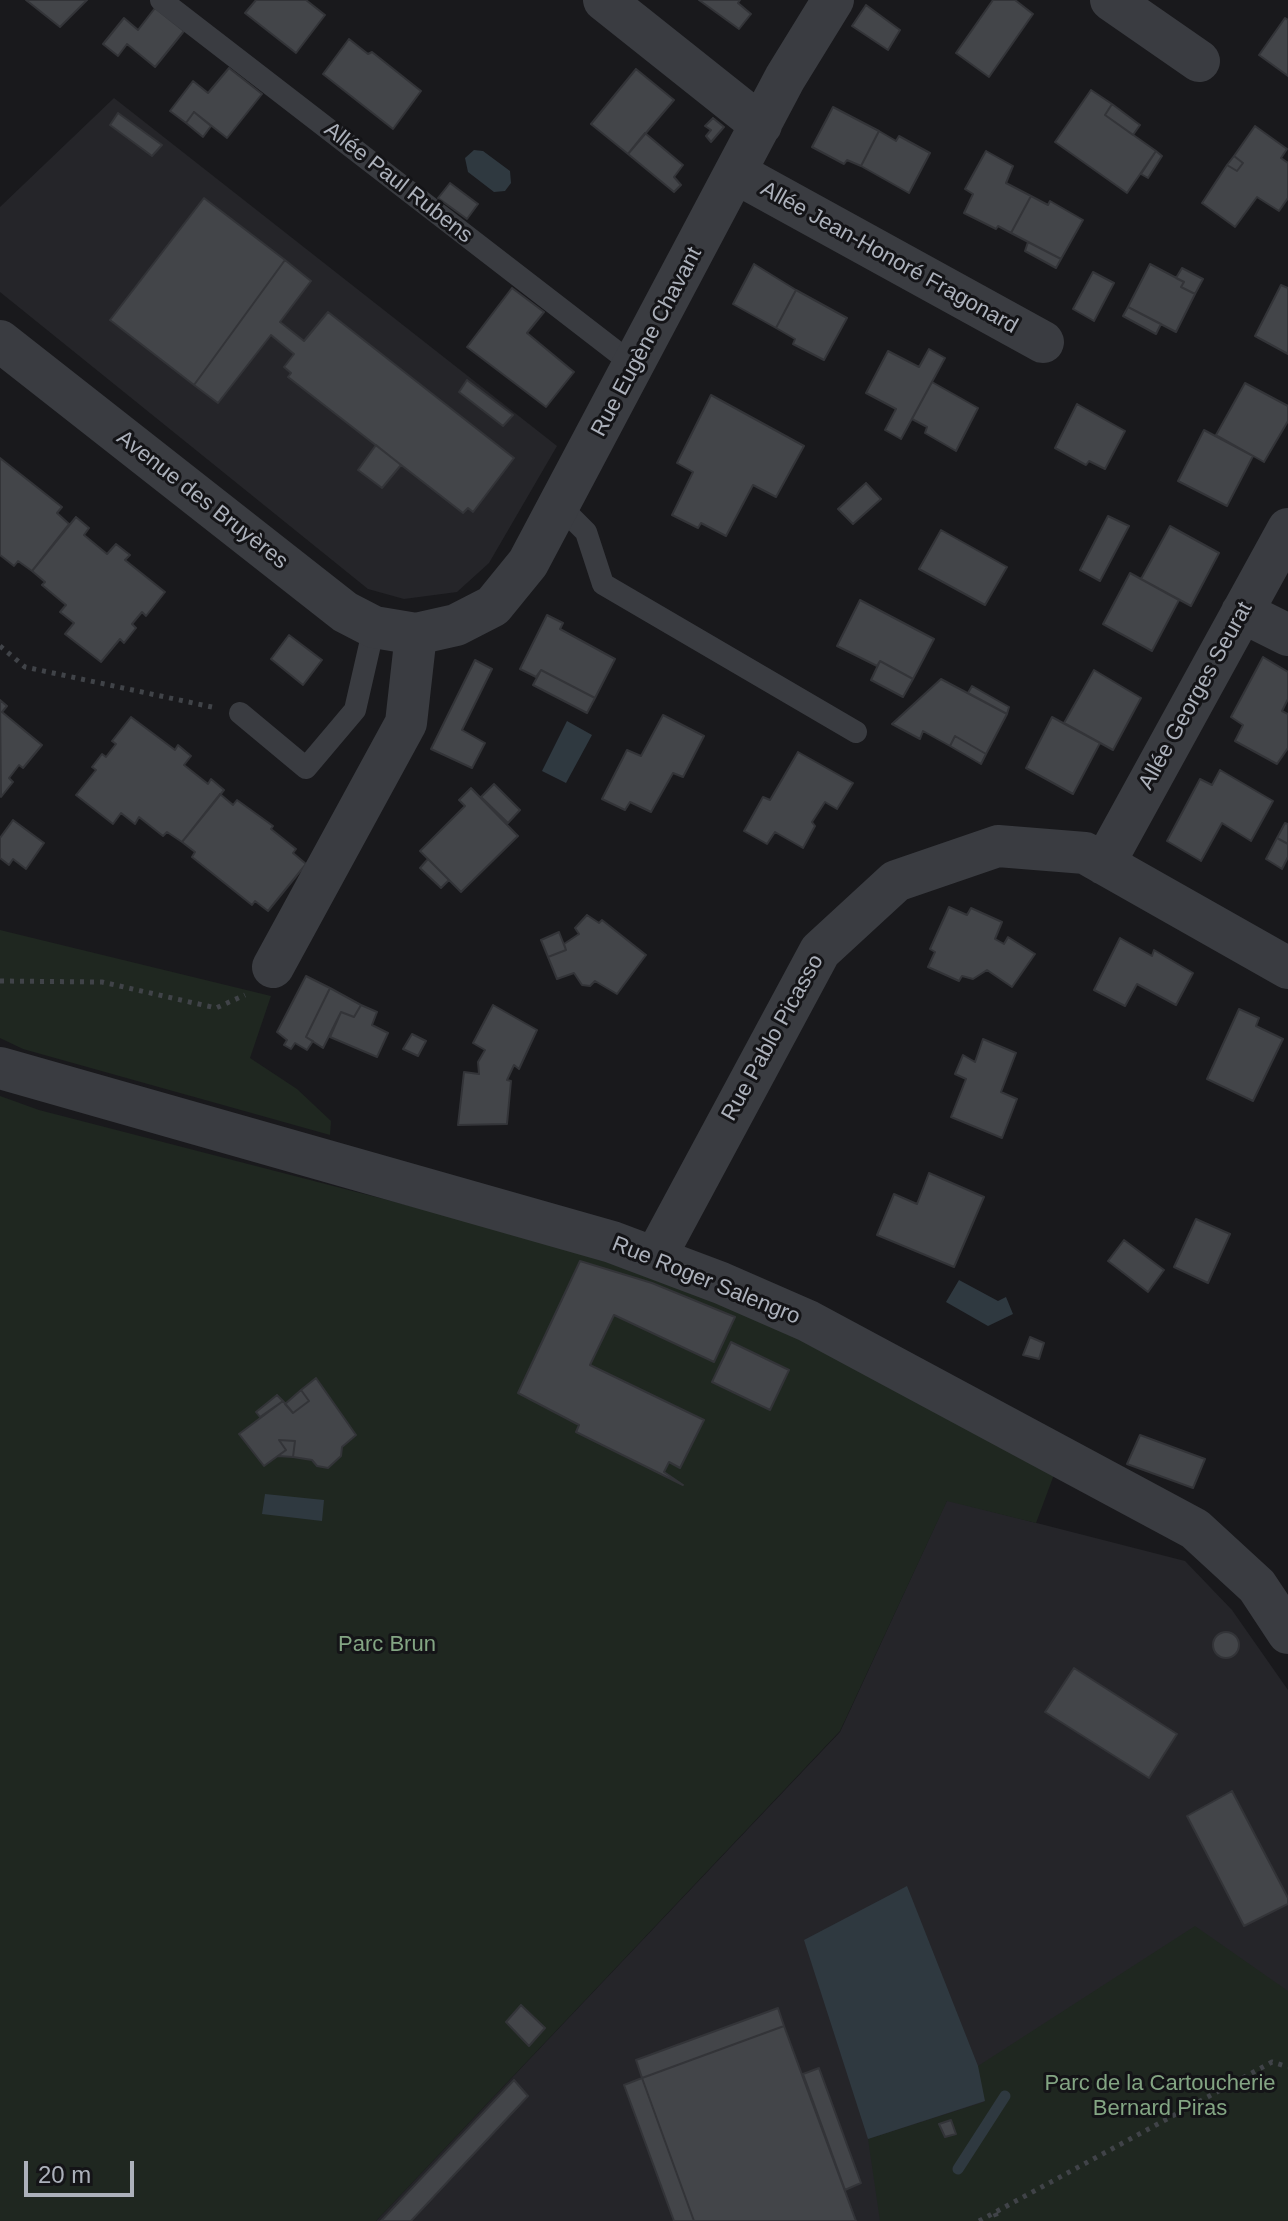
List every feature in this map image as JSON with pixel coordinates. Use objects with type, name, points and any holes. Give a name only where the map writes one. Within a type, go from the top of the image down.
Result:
[{"type":"street","points":[[604,0],[761,125]]},
{"type":"street","name":"Rue Eugène Chavant","points":[[416,634],[456,625],[493,606],[528,563],[761,125],[833,0]]},
{"type":"street","points":[[1111,0],[1199,61]]},
{"type":"street","name":"Allée Jean-Honoré Fragonard","points":[[736,173],[1043,342]]},
{"type":"street","name":"Avenue des Bruyères","points":[[0,341],[345,612],[374,627],[416,634]]},
{"type":"street","name":"Allée Georges Seurat","points":[[1104,864],[1288,529]]},
{"type":"street","points":[[1242,612],[1288,635]]},
{"type":"street","points":[[264,978],[406,723],[416,634]]},
{"type":"street","name":"Rue Pablo Picasso","points":[[656,1256],[820,951],[896,881],[998,846],[1085,853],[1288,968]]},
{"type":"street","name":"Rue Roger Salengro","points":[[0,1068],[656,1256],[808,1321],[1195,1529],[1257,1586],[1288,1633]]},
{"type":"lane","name":"Allée Paul Rubens","points":[[161,0],[635,366]]},
{"type":"lane","points":[[560,506],[586,532],[603,584],[856,732]]},
{"type":"lane","points":[[240,713],[306,768],[355,710],[374,627]]},
{"type":"path","points":[[0,646],[25,667],[240,713]]},
{"type":"path","points":[[0,981],[102,982],[216,1008],[264,978]]},
{"type":"path","points":[[979,2221],[1272,2062],[1288,2067]]},
{"type":"path","points":[[995,2213],[998,2221]]},
{"type":"shaded area","points":[[114,98],[557,446],[489,563],[457,592],[404,599],[368,589],[0,292],[0,207]]},
{"type":"shaded area","points":[[474,150],[483,151],[510,171],[511,183],[505,191],[494,192],[468,172],[465,158]]},
{"type":"shaded area","points":[[567,721],[592,735],[566,783],[542,771]]},
{"type":"shaded area","points":[[959,1280],[998,1301],[1006,1297],[1013,1314],[988,1326],[946,1302]]},
{"type":"shaded area","points":[[265,1494],[324,1500],[322,1521],[262,1514]]},
{"type":"shaded area","points":[[947,1500],[1185,1561],[1232,1610],[1288,1690],[1288,2221],[376,2221],[840,1732]]},
{"type":"shaded area","points":[[907,1886],[978,2066],[985,2101],[868,2139],[804,1940]]},
{"type":"green space","points":[[0,930],[271,996],[250,1058],[297,1089],[331,1121],[330,1135],[23,1049],[0,1038]]},
{"type":"green space","name":"Parc Brun","points":[[0,1096],[39,1110],[612,1258],[747,1309],[1055,1472],[1036,1523],[947,1501],[840,1731],[376,2221],[0,2221]]},
{"type":"green space","name":"Parc de la Cartoucherie Bernard Piras","points":[[1195,1926],[1288,1991],[1288,2221],[880,2221],[868,2139],[984,2102],[978,2066]]},
{"type":"building","points":[[26,0],[87,0],[60,27]]},
{"type":"building","points":[[256,0],[306,0],[325,15],[296,53],[245,13]]},
{"type":"building","points":[[699,0],[740,0],[738,3],[751,14],[739,29]]},
{"type":"building","points":[[993,0],[1015,0],[1033,14],[989,77],[956,53]]},
{"type":"building","points":[[866,5],[900,30],[888,50],[852,26]]},
{"type":"building","points":[[155,8],[184,31],[155,67],[127,44],[118,56],[103,44],[124,18],[138,30]]},
{"type":"building","points":[[1285,18],[1288,20],[1288,76],[1259,55]]},
{"type":"building","points":[[349,39],[368,54],[372,52],[421,91],[393,129],[323,74]]},
{"type":"building","points":[[229,68],[262,94],[227,138],[194,112],[186,123],[170,111],[193,81],[208,93]]},
{"type":"building","points":[[636,69],[674,100],[628,154],[591,124]]},
{"type":"building","points":[[1091,90],[1112,104],[1105,115],[1156,151],[1127,193],[1055,142]]},
{"type":"building","points":[[1112,104],[1140,125],[1133,135],[1105,115]]},
{"type":"building","points":[[833,107],[879,131],[861,166],[847,160],[844,164],[812,147]]},
{"type":"building","points":[[194,112],[211,126],[203,137],[186,123]]},
{"type":"building","points":[[118,113],[162,145],[152,156],[110,125]]},
{"type":"building","points":[[713,118],[724,127],[711,142],[706,136],[711,130],[705,126]]},
{"type":"building","points":[[1255,126],[1287,149],[1281,158],[1288,163],[1288,198],[1279,211],[1257,197],[1235,227],[1202,203],[1227,165],[1237,171],[1243,163],[1234,156]]},
{"type":"building","points":[[879,131],[896,141],[899,136],[930,153],[909,193],[861,166]]},
{"type":"building","points":[[645,133],[683,165],[674,177],[681,185],[674,192],[628,154]]},
{"type":"building","points":[[986,151],[1013,166],[1006,183],[1031,196],[1011,233],[964,213],[973,194],[965,189]]},
{"type":"building","points":[[1156,151],[1162,156],[1148,178],[1141,174]]},
{"type":"building","points":[[1234,156],[1243,163],[1237,171],[1227,165]]},
{"type":"building","points":[[450,183],[478,204],[467,219],[438,198]]},
{"type":"building","points":[[1031,196],[1048,205],[1050,201],[1083,220],[1061,259],[1011,233]]},
{"type":"building","points":[[204,198],[285,260],[194,385],[110,320]]},
{"type":"building","points":[[1028,242],[1061,259],[1056,268],[1025,251]]},
{"type":"building","points":[[285,260],[311,281],[280,322],[304,341],[328,312],[514,458],[473,512],[468,508],[463,513],[288,377],[291,373],[284,367],[294,354],[271,335],[218,403],[194,385]]},
{"type":"building","points":[[754,264],[796,290],[776,328],[733,304]]},
{"type":"building","points":[[1150,264],[1184,282],[1181,287],[1195,294],[1176,332],[1128,307]]},
{"type":"building","points":[[1182,268],[1203,279],[1195,294],[1181,287],[1184,282],[1176,278]]},
{"type":"building","points":[[1093,272],[1114,283],[1094,321],[1073,309]]},
{"type":"building","points":[[1281,285],[1288,288],[1288,354],[1255,336]]},
{"type":"building","points":[[512,288],[544,312],[527,333],[574,372],[546,407],[467,347]]},
{"type":"building","points":[[796,290],[847,318],[824,360],[793,344],[795,339],[776,328]]},
{"type":"building","points":[[1128,307],[1161,324],[1156,334],[1123,316]]},
{"type":"building","points":[[929,349],[945,358],[901,439],[885,430],[896,409],[866,393],[888,351],[919,367]]},
{"type":"building","points":[[467,380],[513,415],[503,426],[459,392]]},
{"type":"building","points":[[932,382],[978,408],[956,451],[925,433],[927,427],[912,419]]},
{"type":"building","points":[[1245,383],[1288,406],[1288,421],[1264,462],[1216,435]]},
{"type":"building","points":[[711,395],[804,446],[776,497],[753,485],[726,536],[701,523],[698,528],[672,515],[693,472],[677,463]]},
{"type":"building","points":[[1077,404],[1125,431],[1105,469],[1089,461],[1086,465],[1055,448]]},
{"type":"building","points":[[1204,430],[1253,456],[1227,506],[1178,481]]},
{"type":"building","points":[[376,445],[401,465],[382,488],[358,470]]},
{"type":"building","points":[[0,458],[62,507],[57,513],[69,524],[32,571],[18,561],[14,566],[0,555]]},
{"type":"building","points":[[866,483],[881,499],[853,524],[838,509]]},
{"type":"building","points":[[1108,516],[1129,526],[1100,581],[1080,570]]},
{"type":"building","points":[[76,517],[89,528],[84,535],[107,554],[116,544],[130,555],[125,560],[165,592],[146,616],[142,612],[132,624],[136,628],[124,643],[120,639],[101,662],[65,634],[74,623],[60,612],[66,605],[42,585],[45,582],[32,571]]},
{"type":"building","points":[[1170,526],[1219,553],[1191,606],[1141,579]]},
{"type":"building","points":[[941,530],[1007,567],[985,605],[919,569]]},
{"type":"building","points":[[1130,573],[1179,600],[1152,651],[1103,624]]},
{"type":"building","points":[[860,600],[934,639],[913,679],[880,661],[877,666],[837,646]]},
{"type":"building","points":[[547,615],[563,623],[560,629],[615,659],[595,698],[541,670],[536,677],[520,669]]},
{"type":"building","points":[[289,635],[322,660],[303,685],[271,659]]},
{"type":"building","points":[[1263,657],[1288,672],[1288,699],[1282,711],[1288,714],[1288,748],[1277,764],[1235,741],[1243,725],[1231,717]]},
{"type":"building","points":[[475,660],[492,669],[462,730],[485,743],[472,768],[431,749]]},
{"type":"building","points":[[880,661],[913,679],[903,697],[871,680]]},
{"type":"building","points":[[541,670],[595,698],[587,713],[533,685]]},
{"type":"building","points":[[1094,670],[1141,698],[1113,750],[1064,723]]},
{"type":"building","points":[[941,679],[1007,714],[986,754],[955,736],[950,746],[923,731],[920,739],[892,724]]},
{"type":"building","points":[[972,686],[1009,707],[1007,714],[968,693]]},
{"type":"building","points":[[0,700],[7,706],[2,712],[42,745],[23,768],[19,765],[9,778],[13,782],[1,797]]},
{"type":"building","points":[[663,715],[704,736],[683,777],[673,773],[651,812],[630,802],[625,810],[602,799],[627,750],[641,756]]},
{"type":"building","points":[[131,717],[175,750],[178,745],[191,756],[184,765],[208,784],[211,779],[224,790],[182,842],[167,832],[163,836],[139,817],[135,824],[121,813],[113,824],[76,795],[96,770],[92,767],[102,754],[106,757],[116,744],[112,741]]},
{"type":"building","points":[[1052,717],[1100,743],[1073,794],[1026,768]]},
{"type":"building","points":[[955,736],[986,754],[981,764],[950,746]]},
{"type":"building","points":[[798,752],[853,783],[837,809],[825,802],[812,822],[815,826],[803,848],[775,832],[767,844],[744,831],[763,797],[770,800]]},
{"type":"building","points":[[1220,770],[1273,801],[1251,841],[1222,823],[1201,861],[1167,841],[1200,779],[1212,785]]},
{"type":"building","points":[[494,784],[520,810],[508,823],[481,797]]},
{"type":"building","points":[[471,788],[518,836],[461,892],[420,851],[465,806],[459,800]]},
{"type":"building","points":[[220,794],[233,805],[237,800],[273,826],[271,829],[296,849],[293,853],[306,864],[268,911],[255,901],[252,905],[192,857],[195,852],[182,842]]},
{"type":"building","points":[[13,820],[44,843],[26,869],[13,859],[9,865],[0,858],[0,838]]},
{"type":"building","points":[[1285,823],[1288,824],[1288,844],[1277,838]]},
{"type":"building","points":[[1277,838],[1288,844],[1288,857],[1282,869],[1266,859]]},
{"type":"building","points":[[428,859],[449,880],[441,888],[420,868]]},
{"type":"building","points":[[949,907],[967,915],[971,908],[1002,922],[995,939],[1004,944],[1008,937],[1035,954],[1012,987],[987,970],[973,979],[962,976],[959,981],[928,967],[935,952],[930,949]]},
{"type":"building","points":[[587,915],[599,923],[602,920],[646,955],[617,994],[595,981],[590,986],[582,985],[574,973],[557,979],[548,957],[566,950],[564,944],[579,934],[575,928]]},
{"type":"building","points":[[559,932],[566,950],[548,957],[541,940]]},
{"type":"building","points":[[1120,938],[1152,956],[1154,950],[1193,973],[1176,1005],[1137,984],[1125,1006],[1094,990]]},
{"type":"building","points":[[306,976],[330,988],[306,1037],[313,1041],[307,1050],[295,1043],[291,1049],[284,1045],[287,1040],[277,1032]]},
{"type":"building","points":[[330,988],[361,1005],[354,1017],[341,1012],[323,1048],[306,1037]]},
{"type":"building","points":[[361,1005],[377,1012],[372,1025],[388,1033],[377,1057],[330,1037],[341,1012],[354,1017]]},
{"type":"building","points":[[493,1005],[537,1030],[519,1069],[514,1065],[507,1080],[511,1081],[507,1124],[458,1125],[464,1072],[479,1074],[478,1062],[485,1050],[473,1043]]},
{"type":"building","points":[[1239,1009],[1259,1018],[1256,1026],[1283,1039],[1253,1101],[1207,1079]]},
{"type":"building","points":[[412,1034],[426,1041],[418,1056],[403,1049]]},
{"type":"building","points":[[983,1039],[1016,1053],[1001,1092],[1017,1099],[1002,1138],[951,1117],[966,1079],[955,1074],[963,1055],[975,1062]]},
{"type":"building","points":[[929,1173],[984,1197],[954,1267],[877,1235],[894,1194],[917,1204]]},
{"type":"building","points":[[1196,1219],[1230,1234],[1208,1283],[1174,1267]]},
{"type":"building","points":[[1124,1240],[1164,1270],[1148,1292],[1108,1261]]},
{"type":"building","points":[[580,1261],[652,1283],[735,1317],[714,1362],[614,1315],[590,1365],[704,1420],[680,1468],[669,1462],[664,1472],[683,1485],[576,1432],[579,1425],[518,1393]]},
{"type":"building","points":[[1030,1337],[1044,1343],[1039,1359],[1023,1355]]},
{"type":"building","points":[[731,1342],[789,1370],[770,1410],[712,1382]]},
{"type":"building","points":[[316,1378],[356,1435],[342,1447],[341,1456],[328,1468],[317,1466],[312,1460],[293,1457],[295,1441],[279,1440],[286,1450],[264,1466],[239,1434],[283,1401],[293,1413],[309,1401],[301,1390]]},
{"type":"building","points":[[301,1390],[309,1401],[293,1413],[285,1404]]},
{"type":"building","points":[[277,1395],[283,1401],[260,1417],[256,1412]]},
{"type":"building","points":[[1140,1435],[1205,1459],[1193,1488],[1127,1464]]},
{"type":"building","points":[[279,1440],[295,1441],[293,1457],[278,1456],[286,1450]]},
{"type":"building","points":[[1226,1632],[1235,1636],[1239,1645],[1235,1654],[1226,1658],[1217,1654],[1213,1645],[1217,1636]]},
{"type":"building","points":[[1074,1668],[1177,1734],[1149,1778],[1045,1712]]},
{"type":"building","points":[[1232,1791],[1288,1898],[1288,1904],[1244,1926],[1187,1816]]},
{"type":"building","points":[[521,2005],[545,2028],[529,2046],[506,2022]]},
{"type":"building","points":[[778,2008],[784,2026],[642,2078],[636,2060]]},
{"type":"building","points":[[784,2026],[856,2221],[694,2221],[642,2078]]},
{"type":"building","points":[[819,2068],[861,2183],[845,2190],[803,2074]]},
{"type":"building","points":[[642,2078],[694,2221],[674,2221],[624,2085]]},
{"type":"building","points":[[514,2080],[528,2096],[411,2221],[381,2221]]},
{"type":"building","points":[[951,2120],[956,2134],[945,2137],[939,2124]]},
{"type":"waterway","points":[[958,2169],[1005,2096]]}]
